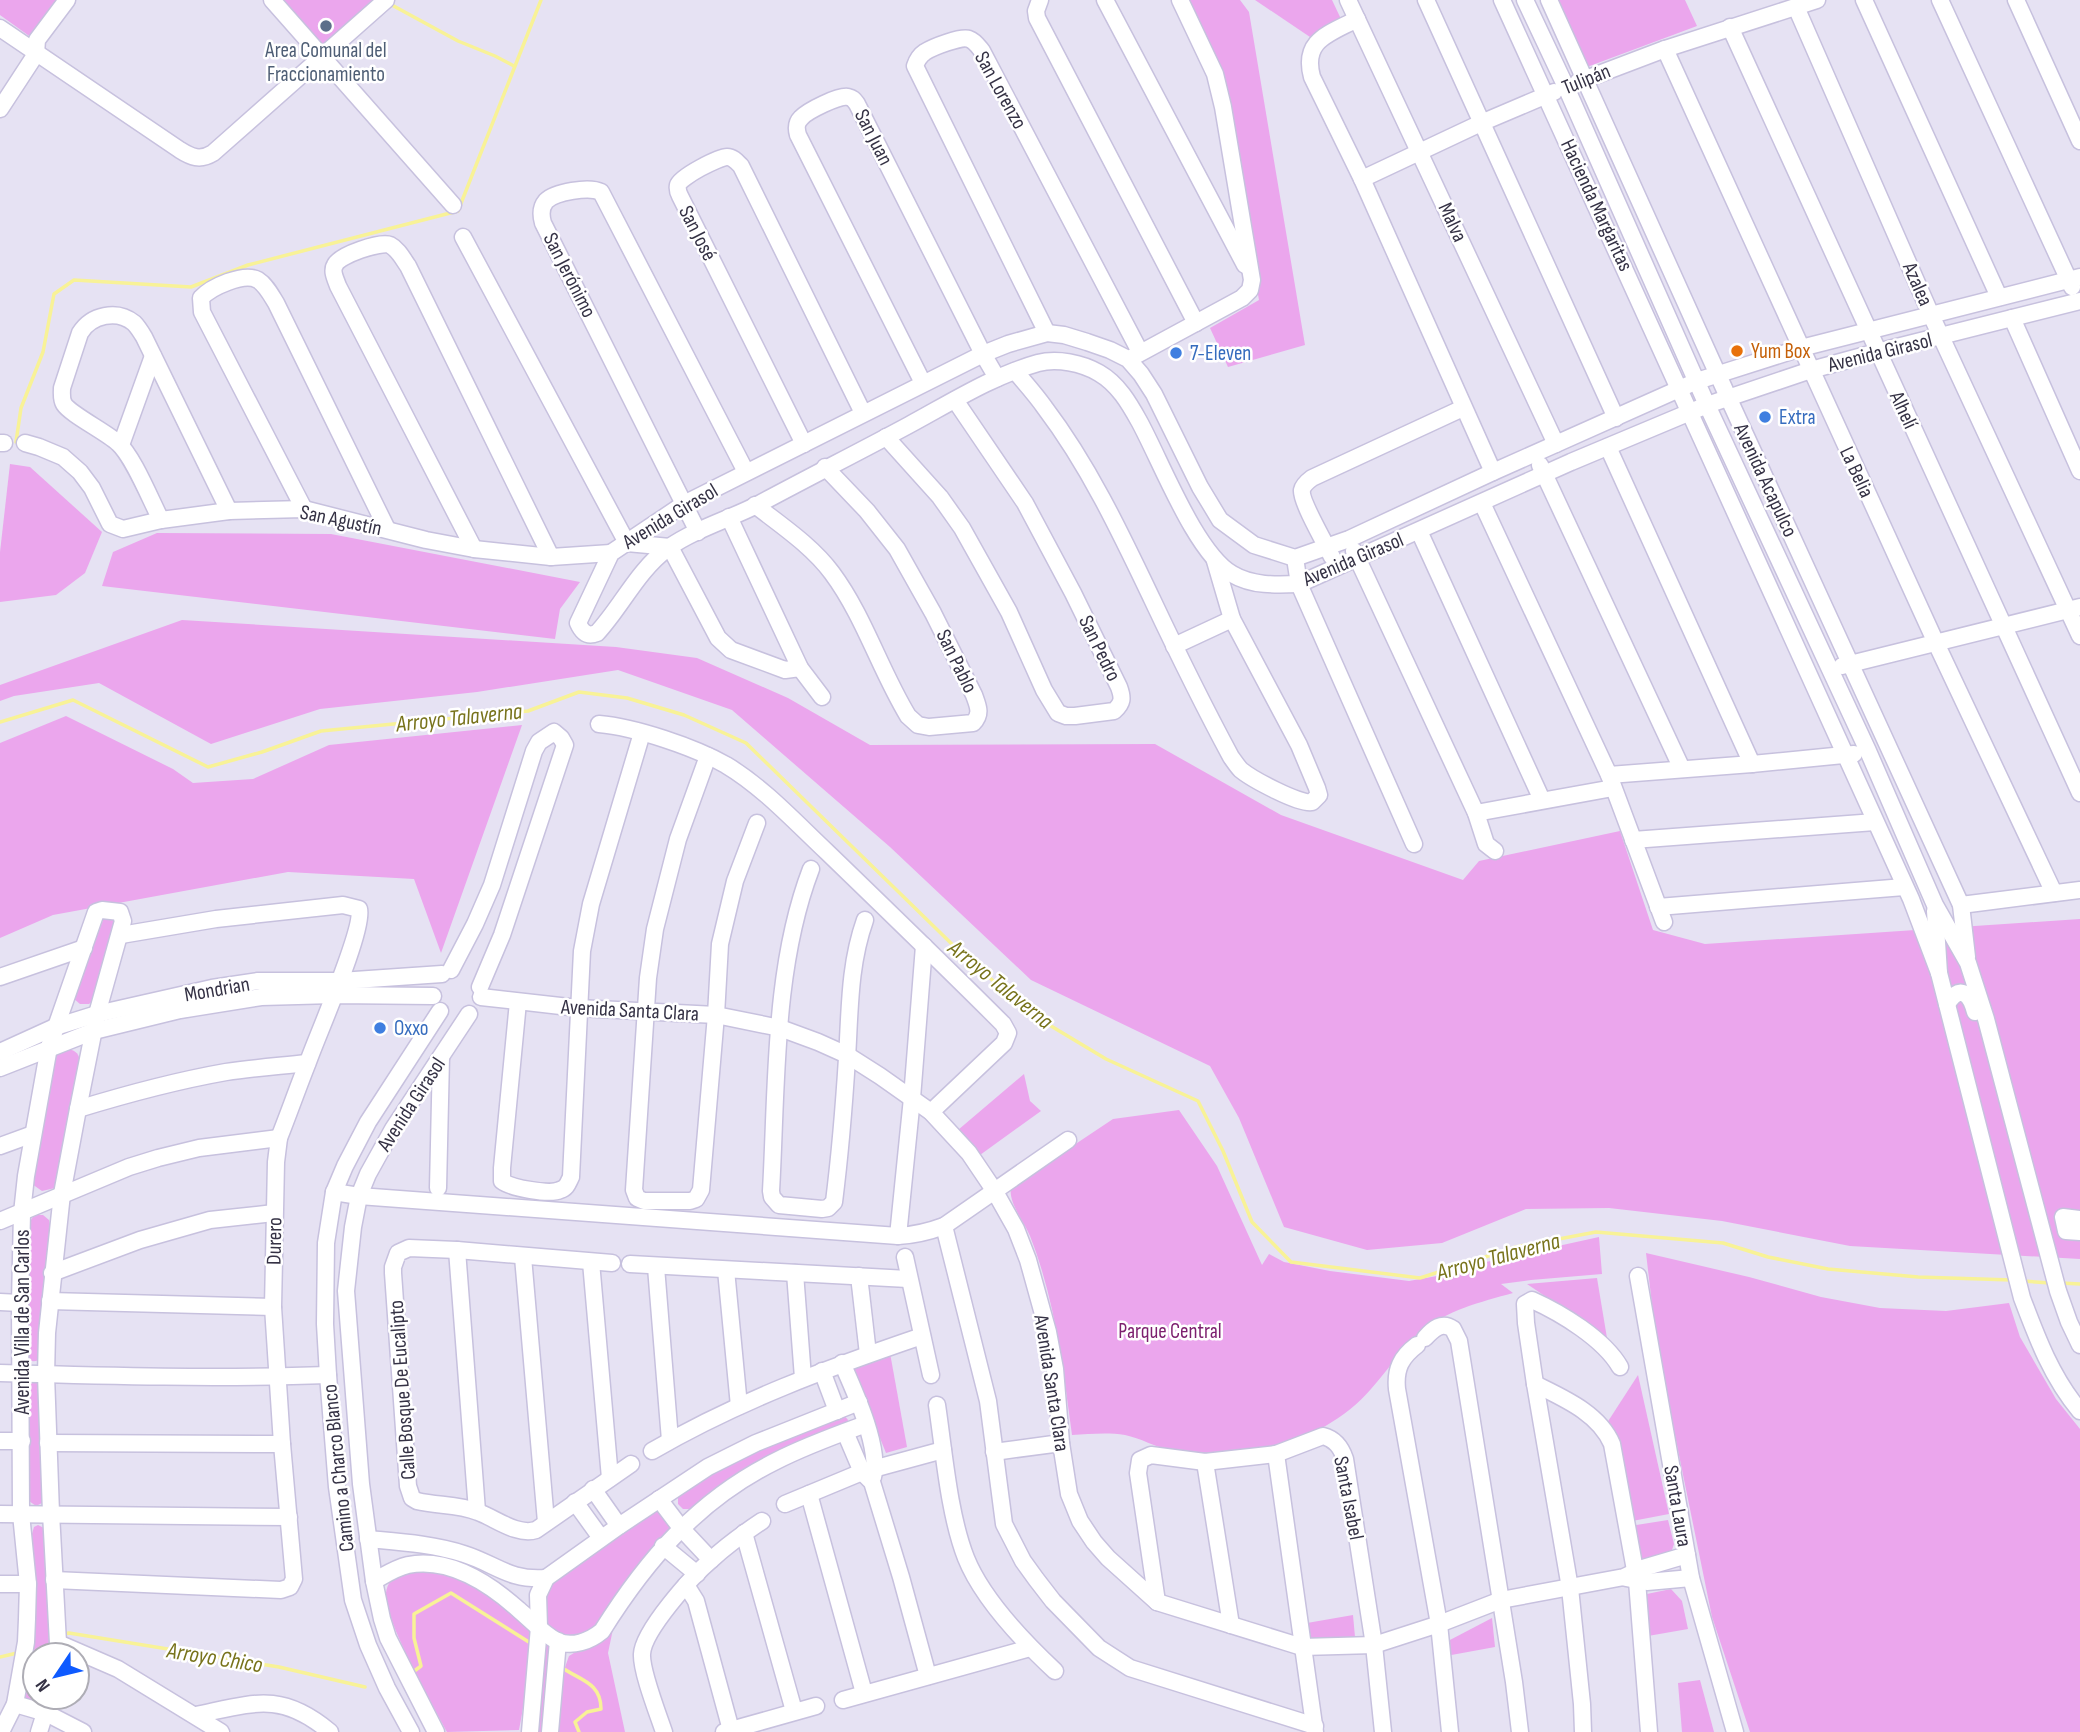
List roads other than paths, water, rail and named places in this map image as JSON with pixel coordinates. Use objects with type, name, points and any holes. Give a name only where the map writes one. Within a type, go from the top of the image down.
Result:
[{"type":"street","points":[[0,109],[36,54],[37,40],[67,0]]},
{"type":"street","points":[[272,0],[453,205]]},
{"type":"street","points":[[0,29],[180,150],[198,158],[213,153],[386,0]]},
{"type":"street","points":[[1040,0],[1036,10],[1038,18],[1196,323]]},
{"type":"street","points":[[1105,0],[1252,279]]},
{"type":"street","points":[[1134,356],[1242,298],[1250,290],[1252,279],[1215,74],[1180,0]]},
{"type":"street","name":"Malva","points":[[1348,0],[1556,444]]},
{"type":"street","points":[[1426,0],[1616,418]]},
{"type":"street","name":"Hacienda Margaritas","points":[[1502,0],[1689,412]]},
{"type":"street","name":"Hacienda Margaritas","points":[[1525,0],[1707,405]]},
{"type":"street","name":"Avenida Acapulco","points":[[1549,0],[1961,905],[1968,963]]},
{"type":"street","name":"Tulipán","points":[[1362,179],[1480,123],[1585,79],[1665,49],[1817,0]]},
{"type":"street","points":[[1864,0],[1999,297]]},
{"type":"street","points":[[1940,0],[2074,279],[2079,304]]},
{"type":"street","points":[[2016,0],[2080,141]]},
{"type":"street","name":"Azalea","points":[[1796,7],[1931,315],[2074,609],[2080,636]]},
{"type":"street","points":[[1357,19],[1320,39],[1309,55],[1308,65],[1493,472]]},
{"type":"street","name":"Alhelí","points":[[1730,27],[2080,793]]},
{"type":"street","name":"San Lorenzo","points":[[1047,333],[915,66],[917,59],[924,53],[957,40],[966,38],[974,41],[982,51],[1134,356]]},
{"type":"street","name":"La Belia","points":[[1665,49],[1936,643],[2054,893]]},
{"type":"street","name":"San Juan","points":[[923,383],[798,135],[798,121],[804,115],[836,99],[852,98],[857,104],[997,378]]},
{"type":"street","name":"San José","points":[[804,444],[680,196],[677,188],[686,176],[728,157],[735,159],[741,166],[863,414]]},
{"type":"street","name":"San Jerónimo","points":[[698,532],[544,223],[541,209],[544,202],[584,189],[601,192],[746,472]]},
{"type":"street","points":[[463,237],[627,543],[670,547],[724,645],[785,670],[800,668]]},
{"type":"street","points":[[474,549],[333,272],[340,259],[375,245],[392,246],[408,266],[551,557]]},
{"type":"street","points":[[303,509],[200,304],[206,292],[237,279],[248,277],[258,280],[276,303],[387,529]]},
{"type":"street","name":"Avenida Girasol","points":[[2074,279],[1801,348],[1718,373],[1535,453],[1349,539],[1295,558],[1254,545],[1220,520],[1200,487],[1134,356],[1064,335],[1047,333],[983,354],[684,504],[611,553],[578,623],[586,634],[597,633],[637,578],[670,547],[997,378],[1040,362],[1078,364],[1098,372],[1114,384],[1147,435],[1197,535],[1215,561],[1230,573],[1251,581],[1278,585],[1299,584],[1545,474],[1728,397],[1877,352],[2079,304]]},
{"type":"street","points":[[161,520],[121,445],[103,430],[70,410],[61,396],[80,333],[85,325],[95,318],[113,315],[135,324],[144,337],[229,511]]},
{"type":"street","points":[[2012,318],[2080,471]]},
{"type":"street","points":[[1664,355],[1682,347]]},
{"type":"street","points":[[121,445],[153,356]]},
{"type":"street","points":[[1015,371],[1046,409],[1076,455],[1126,545],[1174,646],[1239,768],[1302,802],[1312,802],[1319,795],[1303,756],[1232,619],[1215,561]]},
{"type":"street","name":"San Pedro","points":[[886,437],[940,497],[961,528],[1009,612],[1044,690],[1058,713],[1066,716],[1114,711],[1122,701],[1119,687],[1073,593],[1025,503],[955,400]]},
{"type":"street","name":"Avenida Acapulco","points":[[1707,405],[1868,751],[1934,905]]},
{"type":"street","points":[[1337,569],[1303,499],[1302,488],[1312,478],[1463,408]]},
{"type":"street","name":"Avenida Acapulco","points":[[1689,412],[1911,899],[1938,973]]},
{"type":"street","name":"San Agustín","points":[[25,443],[63,457],[80,472],[92,488],[110,524],[123,530],[161,520],[229,511],[303,509],[426,540],[474,549],[551,557],[611,553]]},
{"type":"street","points":[[1608,447],[1752,764]]},
{"type":"street","points":[[1535,453],[1682,769]]},
{"type":"street","name":"San Pablo","points":[[755,505],[799,538],[831,571],[908,716],[918,725],[929,727],[973,723],[978,718],[979,709],[974,695],[897,549],[867,511],[825,467]]},
{"type":"street","points":[[1482,503],[1611,781],[1661,914],[1904,887]]},
{"type":"street","points":[[729,517],[800,668],[822,697]]},
{"type":"street","points":[[1197,535],[1220,520]]},
{"type":"street","points":[[1419,531],[1542,800]]},
{"type":"street","points":[[1349,539],[1476,813],[1486,844],[1495,851]]},
{"type":"street","points":[[1295,558],[1299,584],[1414,844]]},
{"type":"street","points":[[1829,669],[2074,609]]},
{"type":"street","points":[[1174,646],[1232,619]]},
{"type":"street","points":[[599,724],[642,733],[727,765],[767,797],[1003,1024],[1008,1037],[1002,1046],[931,1112]]},
{"type":"street","points":[[554,732],[565,745],[502,935],[465,979],[475,924],[492,885],[529,765],[539,742],[554,732]]},
{"type":"street","points":[[518,1002],[502,1181],[507,1185],[556,1192],[568,1185],[570,1177],[578,1008],[587,922],[642,733]]},
{"type":"street","points":[[1476,813],[1542,800],[1611,781],[1682,769],[1868,751]]},
{"type":"street","points":[[708,756],[678,839],[660,904],[651,954],[634,1190],[637,1198],[644,1201],[690,1201],[699,1195],[720,944],[735,881],[757,823]]},
{"type":"street","points":[[1633,840],[1875,822]]},
{"type":"street","points":[[811,869],[791,937],[780,1028],[771,1191],[772,1197],[779,1205],[822,1209],[828,1208],[834,1202],[852,969],[865,920]]},
{"type":"street","points":[[1961,905],[2080,890]]},
{"type":"street","name":"Durero","points":[[54,1580],[281,1590],[290,1587],[294,1579],[273,1307],[276,1162],[279,1138],[337,988],[361,917],[359,909],[343,905],[122,928]]},
{"type":"street","points":[[1934,905],[1968,963],[2058,1291],[2080,1345]]},
{"type":"street","points":[[1934,905],[1938,973],[2022,1298],[2036,1336],[2054,1372],[2080,1411]]},
{"type":"street","name":"Avenida Villa de San Carlos","points":[[1,1732],[15,1704],[26,1642],[28,1584],[21,1514],[22,1213],[49,1047],[94,917],[100,910],[120,912],[122,928],[97,1014],[78,1109],[62,1194],[50,1301],[46,1375],[58,1641]]},
{"type":"street","points":[[898,1236],[924,946]]},
{"type":"street","points":[[0,978],[84,947]]},
{"type":"street","name":"Avenida Girasol","points":[[334,1192],[368,1122],[437,1004],[433,988],[465,979],[475,1010],[469,1014],[383,1147],[359,1196]]},
{"type":"street","name":"Avenida Santa Clara","points":[[465,979],[518,1002],[578,1008],[716,1014],[780,1028],[847,1055],[931,1112],[969,1153],[994,1190],[1016,1229],[1028,1260],[1048,1332],[1055,1369],[1061,1443],[1069,1494],[1080,1521],[1108,1558],[1157,1602],[1302,1647],[1374,1645],[1501,1600],[1632,1576],[1687,1555]]},
{"type":"street","name":"Mondrian","points":[[0,1068],[94,1031],[180,1010],[261,996],[465,979]]},
{"type":"street","name":"Mondrian","points":[[0,1052],[55,1027],[97,1014],[212,988],[258,981],[337,988],[437,1004],[454,1017],[469,1014]]},
{"type":"street","points":[[1947,1004],[1955,994],[1966,994],[1971,1000],[1980,1031],[1994,1051]]},
{"type":"street","points":[[438,1188],[441,1057]]},
{"type":"street","points":[[78,1109],[171,1083],[229,1072],[307,1063]]},
{"type":"street","points":[[0,1146],[33,1134]]},
{"type":"street","points":[[0,1221],[129,1167],[189,1150],[279,1138]]},
{"type":"street","points":[[334,1192],[898,1236],[924,1234],[944,1226],[1068,1140]]},
{"type":"street","name":"Camino a Charco Blanco","points":[[334,1192],[326,1243],[325,1324],[337,1487],[353,1600],[368,1645],[411,1732]]},
{"type":"street","name":"Camino a Charco Blanco","points":[[359,1196],[346,1291],[361,1483],[374,1581],[388,1638],[436,1732]]},
{"type":"street","points":[[52,1273],[140,1240],[210,1220],[274,1213]]},
{"type":"street","points":[[2080,1219],[2063,1217],[2066,1231],[2080,1232]]},
{"type":"street","points":[[944,1226],[988,1401],[1004,1524],[1023,1561],[1053,1601],[1099,1648],[1130,1668],[1315,1729],[1276,1454],[1205,1462],[1151,1455],[1141,1458],[1138,1462],[1138,1473],[1157,1602]]},
{"type":"street","name":"Calle Bosque De Eucalipto","points":[[612,1263],[457,1250],[409,1248],[398,1253],[393,1268],[408,1486],[412,1498],[417,1501],[477,1511],[526,1531],[536,1530],[631,1464]]},
{"type":"street","points":[[457,1250],[477,1511]]},
{"type":"street","points":[[523,1257],[546,1522]]},
{"type":"street","points":[[905,1258],[931,1375]]},
{"type":"street","points":[[591,1262],[610,1478]]},
{"type":"street","points":[[630,1264],[908,1279]]},
{"type":"street","points":[[656,1267],[670,1440]]},
{"type":"street","points":[[726,1270],[739,1406]]},
{"type":"street","points":[[795,1273],[803,1378]]},
{"type":"street","points":[[859,1276],[868,1354]]},
{"type":"street","name":"Santa Laura","points":[[1639,1276],[1691,1578],[1735,1732]]},
{"type":"street","points":[[1583,1732],[1570,1588],[1524,1307],[1530,1300],[1548,1307],[1603,1344],[1620,1367]]},
{"type":"street","points":[[50,1301],[273,1307]]},
{"type":"street","points":[[0,1302],[20,1303]]},
{"type":"street","points":[[1450,1732],[1439,1624],[1396,1375],[1405,1354],[1440,1325],[1453,1329],[1459,1341],[1520,1732]]},
{"type":"street","points":[[652,1451],[739,1406],[803,1378],[922,1336]]},
{"type":"street","points":[[842,1363],[866,1424],[870,1474],[928,1676]]},
{"type":"street","points":[[822,1371],[837,1412]]},
{"type":"street","points":[[0,1373],[277,1377],[328,1375]]},
{"type":"street","points":[[1535,1384],[1581,1409],[1609,1435],[1615,1457],[1632,1576],[1648,1700],[1649,1732]]},
{"type":"street","points":[[530,1732],[539,1627],[538,1595],[546,1578],[601,1538],[708,1468],[756,1443],[859,1402]]},
{"type":"street","points":[[937,1405],[958,1534],[967,1561],[981,1586],[1030,1648],[1055,1671]]},
{"type":"street","points":[[374,1581],[399,1567],[425,1564],[446,1566],[490,1587],[558,1642],[579,1644],[595,1637],[601,1631],[632,1584],[663,1546],[719,1497],[777,1460],[866,1424]]},
{"type":"street","points":[[845,1432],[870,1474]]},
{"type":"street","name":"Santa Isabel","points":[[1276,1454],[1323,1436],[1334,1441],[1343,1451],[1374,1645]]},
{"type":"street","points":[[0,1441],[22,1441]]},
{"type":"street","points":[[48,1443],[282,1444]]},
{"type":"street","points":[[994,1452],[1061,1443]]},
{"type":"street","points":[[785,1504],[943,1450]]},
{"type":"street","points":[[1205,1462],[1231,1625]]},
{"type":"street","points":[[337,1487],[361,1483]]},
{"type":"street","points":[[593,1489],[619,1526]]},
{"type":"street","points":[[809,1494],[864,1693]]},
{"type":"street","points":[[659,1499],[711,1560]]},
{"type":"street","points":[[575,1502],[601,1538]]},
{"type":"street","points":[[0,1514],[289,1517]]},
{"type":"street","points":[[664,1732],[644,1666],[642,1654],[646,1642],[657,1622],[711,1560],[762,1521]]},
{"type":"street","points":[[744,1533],[794,1711]]},
{"type":"street","points":[[368,1539],[418,1543],[464,1554],[518,1577],[546,1578]]},
{"type":"street","points":[[663,1546],[692,1580],[728,1731],[816,1706]]},
{"type":"street","name":"Avenida Santa Clara","points":[[1632,1576],[1691,1578]]},
{"type":"street","points":[[0,1584],[28,1584]]},
{"type":"street","points":[[368,1645],[388,1638]]},
{"type":"street","points":[[550,1732],[558,1642]]},
{"type":"street","points":[[1374,1645],[1383,1732]]},
{"type":"street","points":[[843,1700],[1030,1648]]},
{"type":"street","points":[[91,1661],[118,1670],[197,1715],[221,1732]]},
{"type":"street","points":[[15,1704],[46,1713],[83,1732]]},
{"type":"street","points":[[197,1715],[249,1704],[279,1704],[308,1714],[330,1732]]},
{"type":"street","points":[[39,1732],[46,1713]]},
{"type":"waterway","points":[[16,442],[21,408],[43,352],[54,294],[74,280],[191,287],[248,265],[458,211],[541,0]]},
{"type":"waterway","points":[[390,4],[458,41],[514,66]]},
{"type":"waterway","name":"Arroyo Talaverna","points":[[0,722],[73,700],[208,767],[321,731],[528,711],[579,692],[627,698],[684,715],[746,743],[958,950],[1031,1014],[1106,1059],[1198,1101],[1223,1151],[1252,1222],[1291,1262],[1420,1278],[1516,1247],[1596,1232],[1723,1243],[1768,1257],[1828,1269],[1918,1277],[2012,1280]]},
{"type":"waterway","name":"Arroyo Talaverna","points":[[2023,1281],[2050,1283]]},
{"type":"waterway","name":"Arroyo Talaverna","points":[[2061,1283],[2080,1284]]},
{"type":"waterway","name":"Arroyo Chico","points":[[413,1672],[421,1666],[414,1638],[414,1614],[451,1593],[532,1644]]},
{"type":"waterway","name":"Arroyo Chico","points":[[64,1634],[279,1667],[365,1687]]},
{"type":"waterway","name":"Arroyo Chico","points":[[0,1657],[17,1653]]},
{"type":"waterway","points":[[561,1667],[593,1687],[600,1700],[601,1709],[587,1712],[575,1722],[579,1732]]},
{"type":"place","name":"Area Comunal del Fraccionamiento","points":[[326,26]]},
{"type":"place","name":"Yum Box","points":[[1737,351]]},
{"type":"place","name":"7-Eleven","points":[[1176,353]]},
{"type":"place","name":"Extra","points":[[1765,417]]},
{"type":"place","name":"Oxxo","points":[[380,1028]]},
{"type":"park label","name":"Parque Central","points":[[1170,1331]]}]
